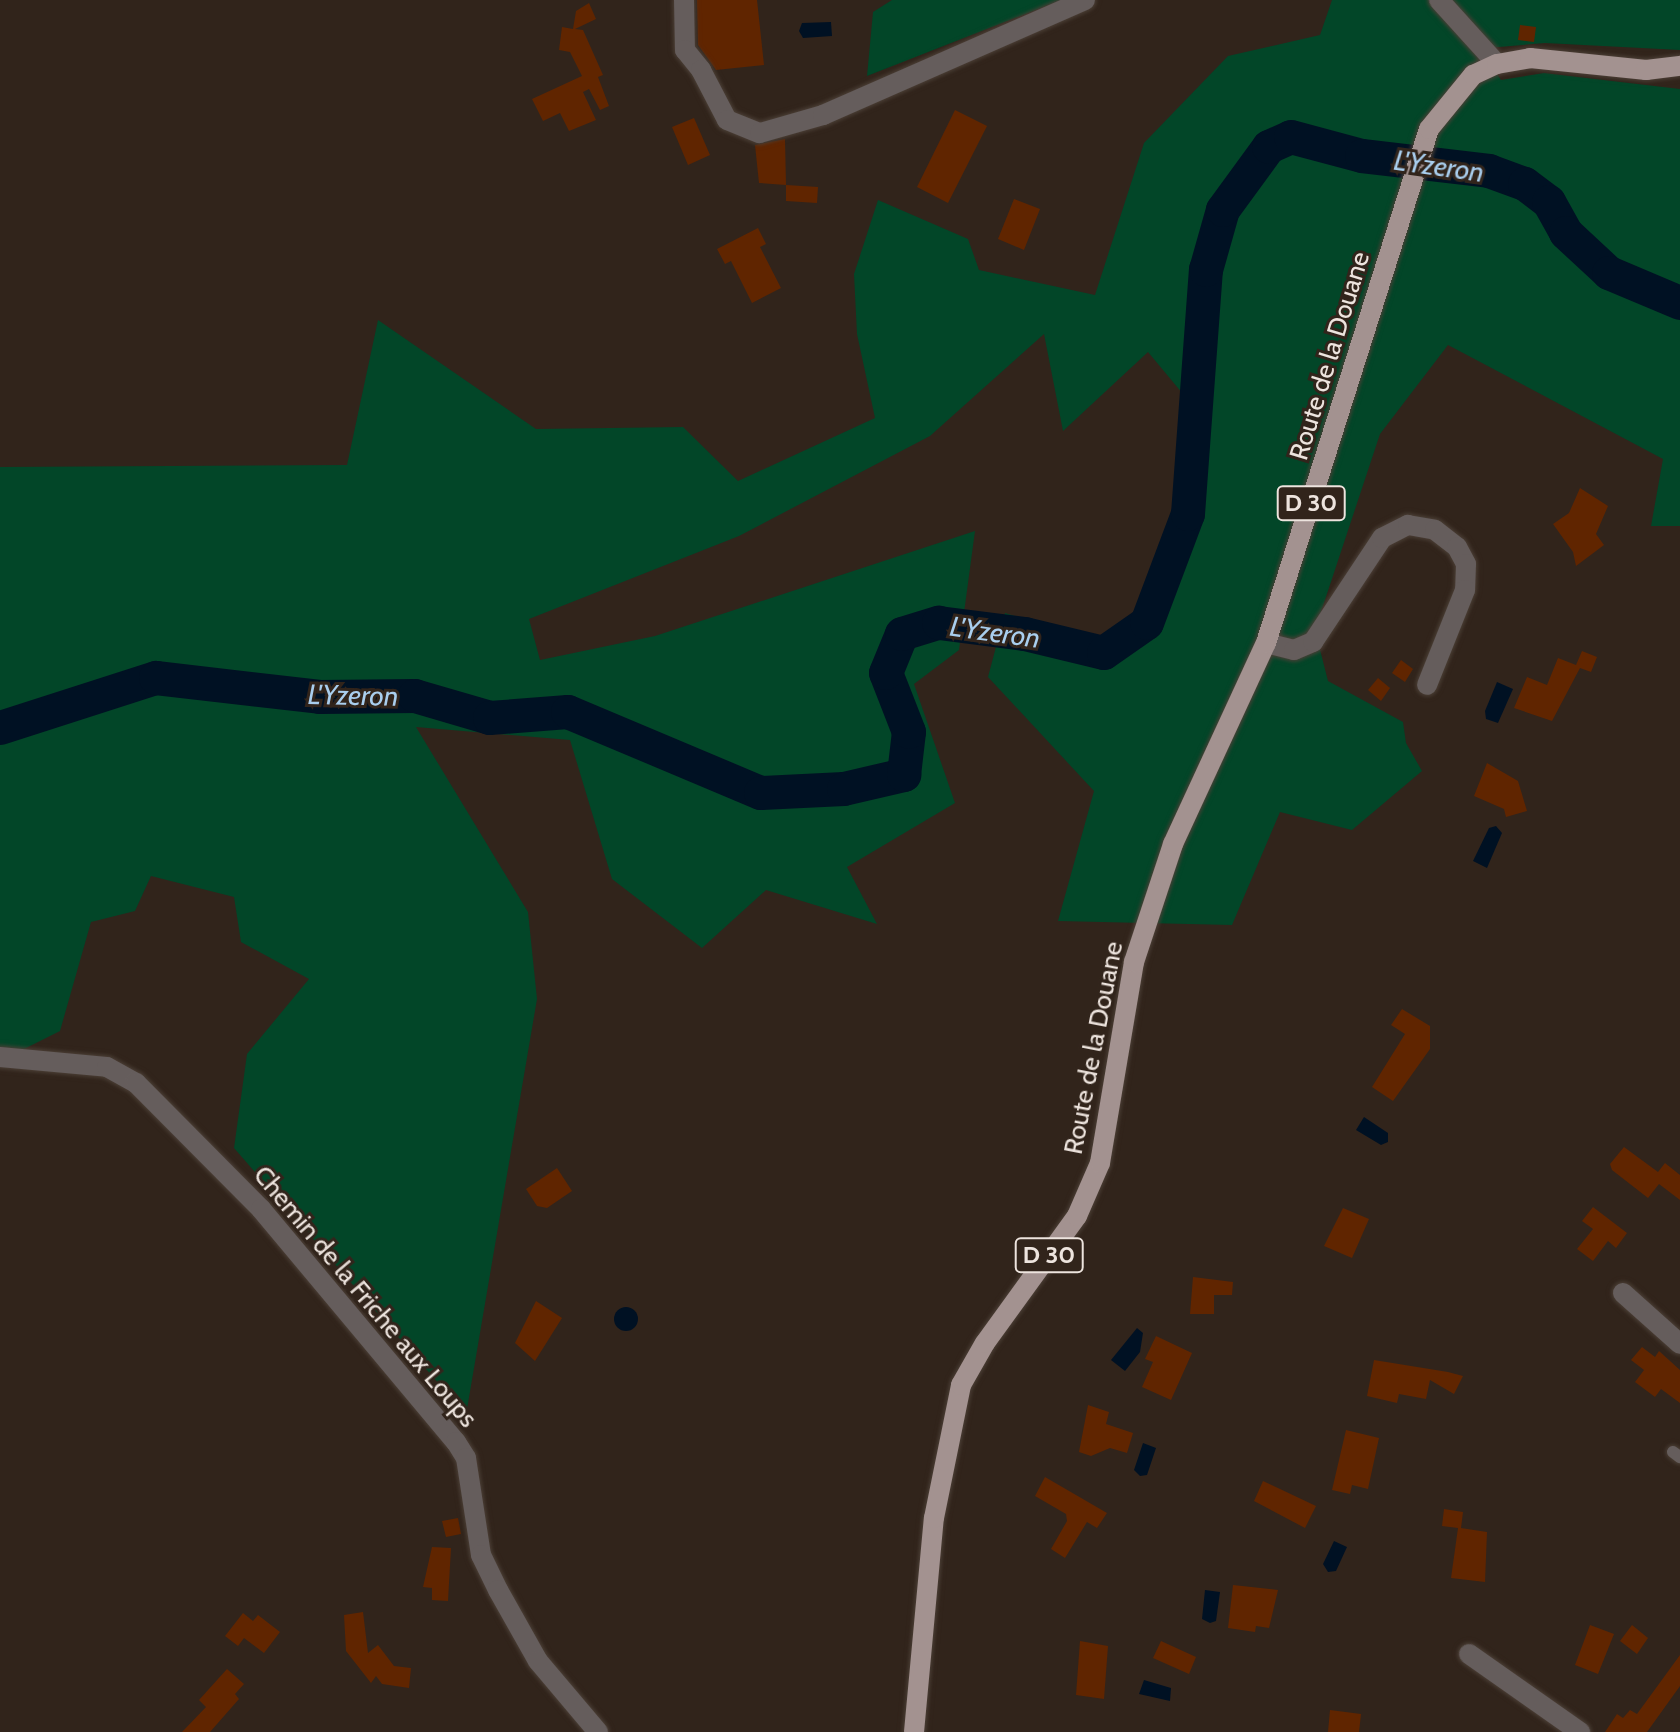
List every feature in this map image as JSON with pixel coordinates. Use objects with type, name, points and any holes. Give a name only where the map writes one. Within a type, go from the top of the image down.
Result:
[{"type":"main road","name":"D 30","points":[[1497,64],[1530,58],[1646,70],[1680,66]]},
{"type":"main road","name":"Route de la Douane","points":[[914,1732],[936,1502],[961,1385],[985,1343],[1077,1216],[1100,1163],[1134,962],[1173,844],[1266,643],[1421,149],[1445,104],[1473,75],[1497,64]]},
{"type":"street","points":[[684,0],[685,50],[701,70],[727,120],[760,133],[823,115],[1085,0]]},
{"type":"street","points":[[1439,0],[1497,64]]},
{"type":"street","points":[[1266,643],[1294,650],[1313,642],[1382,538],[1408,525],[1435,530],[1457,547],[1466,564],[1465,590],[1427,685]]},
{"type":"street","name":"Chemin de la Friche aux Loups","points":[[0,1057],[107,1067],[136,1083],[261,1209],[456,1442],[466,1458],[481,1555],[498,1590],[538,1661],[598,1732]]},
{"type":"street","points":[[1623,1293],[1680,1344]]},
{"type":"street","points":[[1469,1654],[1580,1732]]},
{"type":"green space","points":[[892,0],[1061,0],[867,76],[873,12]]},
{"type":"green space","points":[[1332,0],[1431,0],[1482,52],[1501,80],[1544,73],[1680,89],[1680,526],[1651,526],[1663,459],[1448,345],[1380,434],[1315,630],[1328,681],[1403,722],[1406,743],[1422,771],[1352,830],[1280,812],[1232,925],[1058,921],[1094,791],[988,677],[1005,613],[1102,643],[1138,618],[1176,517],[1188,400],[1148,352],[1063,431],[1044,334],[930,436],[739,536],[529,619],[540,660],[655,636],[975,531],[959,650],[914,684],[955,803],[847,867],[877,924],[766,890],[702,948],[612,879],[570,740],[416,727],[528,912],[537,999],[466,1415],[234,1148],[247,1054],[309,979],[241,942],[234,897],[151,876],[135,911],[91,922],[60,1031],[0,1061],[0,467],[347,465],[378,320],[536,429],[683,427],[738,481],[875,418],[857,334],[854,274],[878,200],[968,239],[979,270],[1095,295],[1144,143],[1228,56],[1320,35]]},
{"type":"green space","points":[[1445,0],[1680,0],[1680,50],[1545,43],[1487,48]]},
{"type":"water","points":[[831,22],[832,36],[803,38],[799,31],[802,23]]},
{"type":"water","points":[[1497,682],[1513,689],[1498,723],[1486,719],[1485,711]]},
{"type":"water","points":[[1496,826],[1502,833],[1487,868],[1473,861],[1489,828]]},
{"type":"water","points":[[1364,1117],[1388,1133],[1388,1142],[1381,1145],[1356,1130]]},
{"type":"water","points":[[626,1307],[635,1310],[638,1319],[635,1328],[626,1331],[617,1328],[614,1319],[617,1310]]},
{"type":"water","points":[[1137,1328],[1143,1333],[1140,1352],[1125,1371],[1111,1360]]},
{"type":"water","points":[[1143,1443],[1156,1448],[1147,1475],[1140,1476],[1134,1470]]},
{"type":"water","points":[[1334,1541],[1347,1547],[1336,1571],[1328,1572],[1323,1564]]},
{"type":"water","points":[[1205,1590],[1220,1592],[1216,1621],[1210,1623],[1202,1619]]},
{"type":"water","points":[[1144,1680],[1171,1688],[1170,1701],[1139,1694]]},
{"type":"building","points":[[697,0],[757,0],[764,65],[716,70],[698,45]]},
{"type":"building","points":[[589,3],[596,19],[575,29],[583,30],[603,75],[598,77],[609,106],[600,110],[589,89],[583,92],[596,120],[569,131],[560,113],[543,121],[532,99],[582,76],[570,52],[559,50],[562,27],[573,29],[576,11]]},
{"type":"building","points":[[1520,25],[1536,27],[1534,42],[1518,40]]},
{"type":"building","points":[[955,110],[987,126],[948,203],[917,187]]},
{"type":"building","points":[[694,118],[710,155],[688,165],[672,127]]},
{"type":"building","points":[[785,139],[786,185],[759,183],[755,145]]},
{"type":"building","points":[[786,185],[818,187],[817,203],[786,201]]},
{"type":"building","points":[[1014,199],[1040,209],[1024,250],[998,239]]},
{"type":"building","points":[[758,228],[766,244],[760,247],[781,288],[752,303],[731,261],[725,264],[717,249]]},
{"type":"building","points":[[1580,488],[1608,506],[1596,534],[1604,545],[1576,566],[1573,552],[1553,524],[1569,513]]},
{"type":"building","points":[[1582,651],[1597,657],[1591,672],[1580,668],[1552,721],[1514,708],[1527,677],[1547,685],[1558,658],[1576,665]]},
{"type":"building","points":[[1401,660],[1413,669],[1405,682],[1392,673]]},
{"type":"building","points":[[1378,678],[1390,688],[1381,701],[1368,690]]},
{"type":"building","points":[[1487,763],[1518,781],[1527,811],[1506,817],[1504,809],[1474,796]]},
{"type":"building","points":[[1402,1009],[1430,1026],[1430,1049],[1393,1101],[1372,1087],[1405,1034],[1391,1025]]},
{"type":"building","points":[[1624,1147],[1658,1172],[1665,1163],[1680,1175],[1680,1200],[1659,1184],[1648,1198],[1612,1170],[1610,1164]]},
{"type":"building","points":[[557,1168],[572,1191],[547,1208],[537,1206],[526,1189]]},
{"type":"building","points":[[1593,1207],[1627,1233],[1616,1248],[1608,1241],[1593,1261],[1577,1249],[1593,1229],[1582,1221]]},
{"type":"building","points":[[1343,1208],[1369,1219],[1352,1258],[1324,1246]]},
{"type":"building","points":[[1193,1277],[1233,1282],[1232,1295],[1214,1295],[1214,1314],[1190,1314]]},
{"type":"building","points":[[536,1301],[562,1318],[535,1361],[515,1343]]},
{"type":"building","points":[[1156,1336],[1192,1353],[1171,1400],[1142,1387],[1153,1362],[1145,1359]]},
{"type":"building","points":[[1642,1347],[1655,1357],[1659,1351],[1680,1370],[1680,1403],[1661,1389],[1655,1397],[1635,1382],[1644,1370],[1631,1360]]},
{"type":"building","points":[[1374,1360],[1463,1376],[1454,1394],[1430,1380],[1426,1399],[1399,1394],[1397,1403],[1367,1396]]},
{"type":"building","points":[[1088,1405],[1109,1412],[1106,1424],[1133,1433],[1127,1453],[1110,1448],[1091,1456],[1079,1452]]},
{"type":"building","points":[[1346,1430],[1379,1438],[1368,1489],[1352,1485],[1350,1494],[1332,1490]]},
{"type":"building","points":[[1045,1477],[1107,1513],[1097,1528],[1087,1522],[1065,1558],[1051,1549],[1067,1521],[1066,1514],[1035,1496]]},
{"type":"building","points":[[1263,1481],[1316,1506],[1305,1528],[1254,1501]]},
{"type":"building","points":[[1444,1509],[1463,1512],[1461,1528],[1487,1532],[1485,1582],[1451,1578],[1458,1528],[1442,1526]]},
{"type":"building","points":[[458,1518],[461,1534],[446,1537],[442,1521]]},
{"type":"building","points":[[432,1547],[451,1548],[448,1601],[432,1600],[432,1588],[423,1587]]},
{"type":"building","points":[[1233,1585],[1278,1590],[1269,1628],[1256,1626],[1255,1632],[1228,1628]]},
{"type":"building","points":[[363,1612],[368,1653],[378,1645],[394,1666],[411,1668],[409,1688],[382,1684],[376,1676],[371,1683],[346,1651],[344,1615]]},
{"type":"building","points":[[243,1613],[253,1621],[258,1615],[280,1632],[264,1653],[244,1638],[238,1646],[225,1636]]},
{"type":"building","points":[[1590,1625],[1614,1634],[1598,1674],[1575,1665]]},
{"type":"building","points":[[1632,1625],[1648,1638],[1637,1654],[1620,1641]]},
{"type":"building","points":[[1080,1641],[1108,1646],[1104,1699],[1076,1695]]},
{"type":"building","points":[[1161,1641],[1196,1657],[1189,1674],[1153,1658]]},
{"type":"building","points":[[1680,1655],[1680,1686],[1647,1732],[1605,1732],[1617,1714],[1623,1718],[1630,1710],[1637,1714]]},
{"type":"building","points":[[227,1669],[244,1684],[235,1694],[239,1699],[210,1732],[182,1732],[206,1707],[199,1700]]},
{"type":"building","points":[[1330,1710],[1361,1714],[1359,1732],[1328,1732]]},
{"type":"waterway","name":"L'Yzeron","points":[[0,728],[156,678],[320,697],[415,696],[490,718],[568,712],[761,793],[844,789],[904,775],[909,732],[886,673],[902,634],[939,623],[1025,634],[1104,653],[1147,623],[1188,514],[1206,270],[1223,210],[1269,147],[1291,137],[1362,156],[1489,171],[1525,184],[1549,202],[1566,233],[1609,273],[1680,303]]}]
